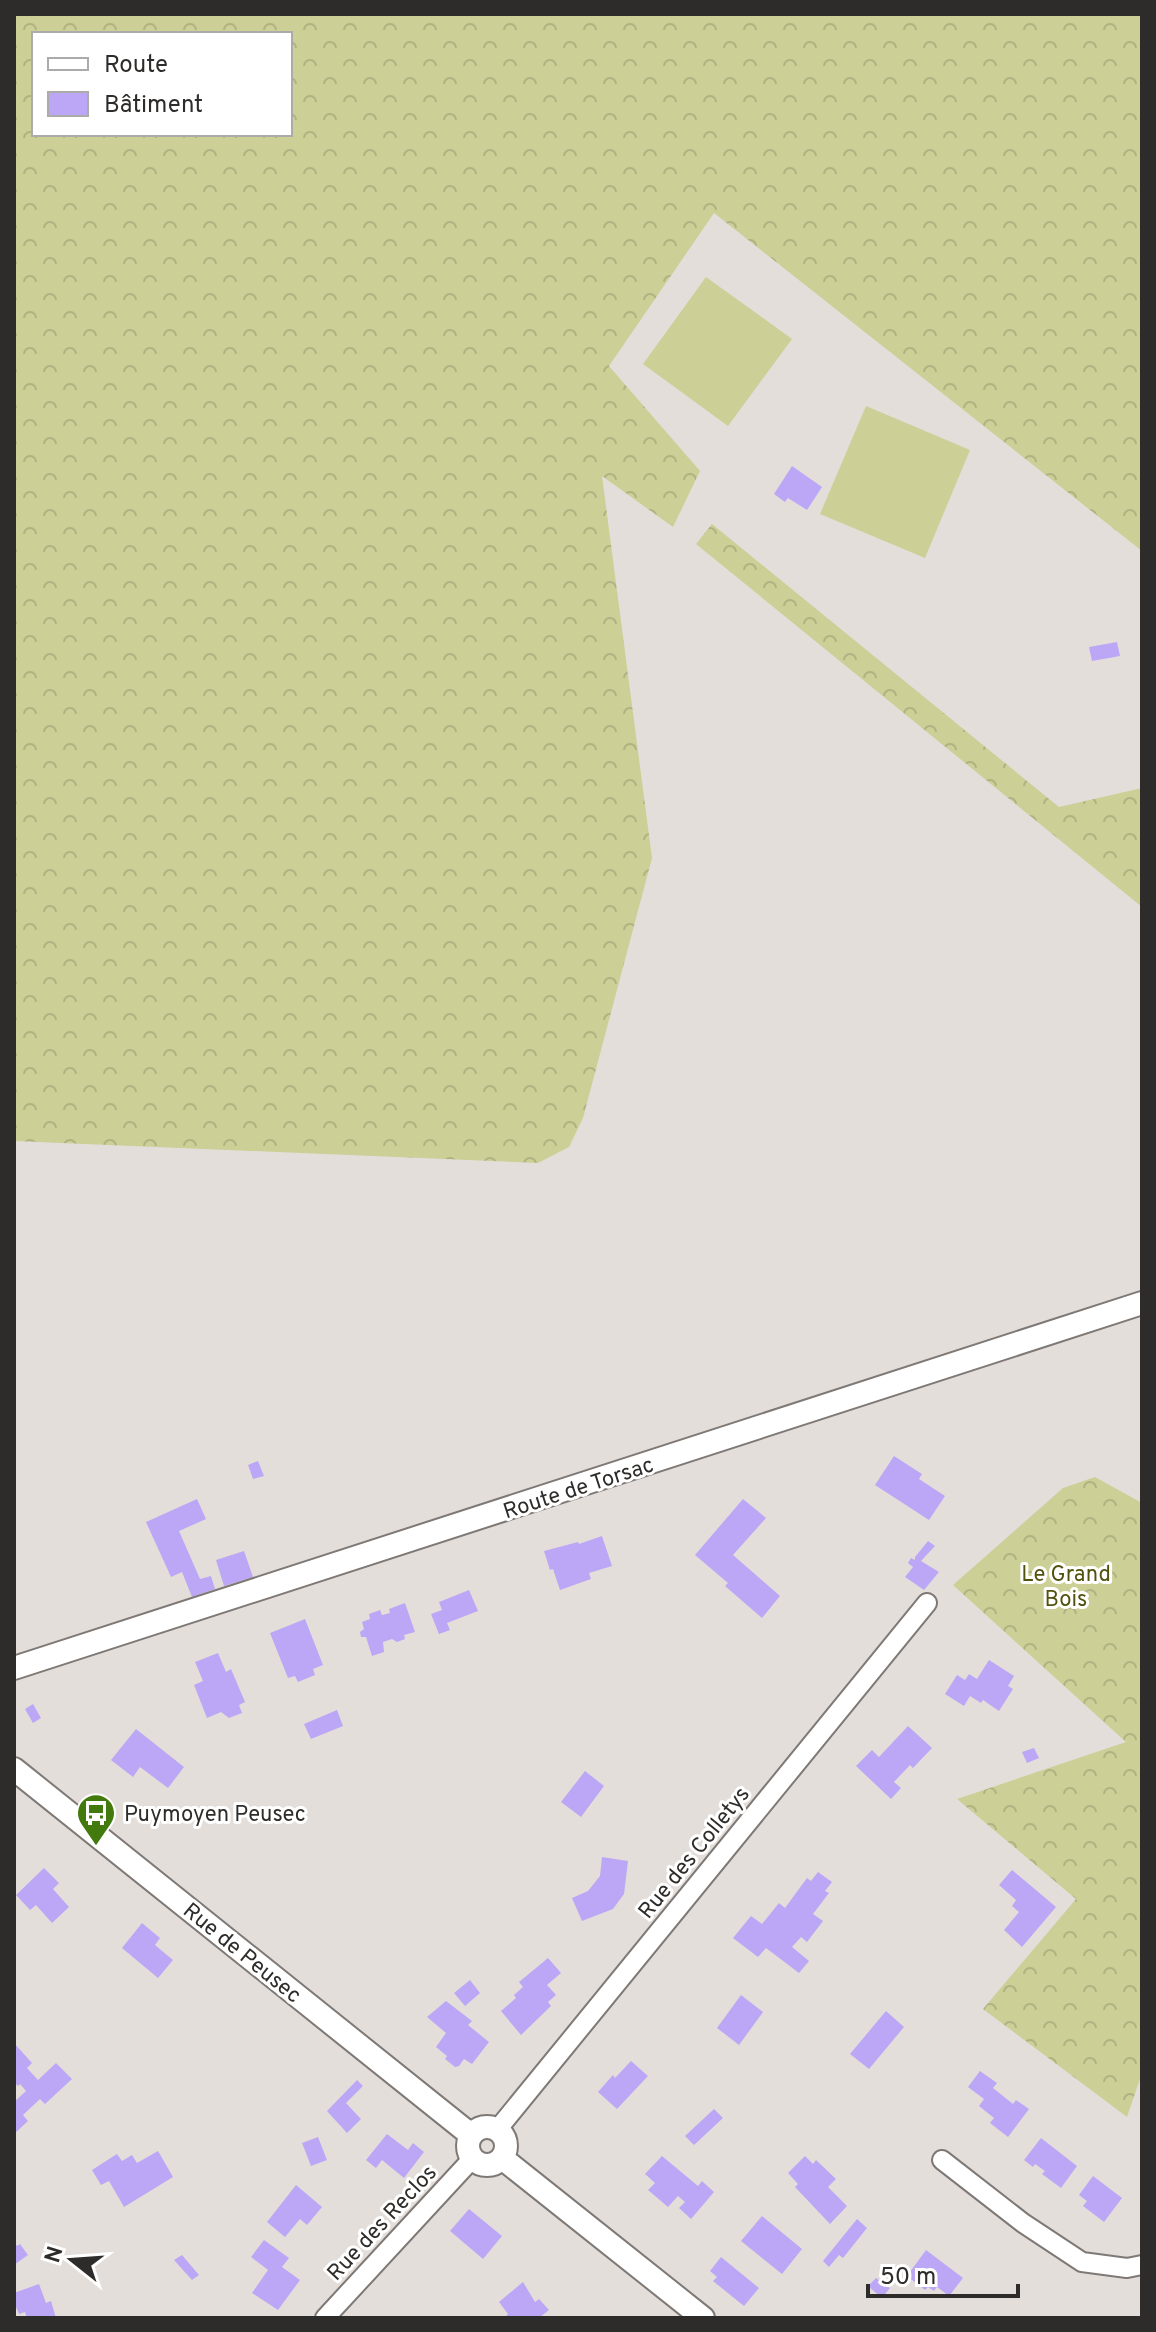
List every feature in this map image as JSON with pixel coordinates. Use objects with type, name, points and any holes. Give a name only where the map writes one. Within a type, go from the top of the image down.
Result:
[{"type":"street","name":"Route de Torsac","points":[[14,1668],[1142,1303]]},
{"type":"street","name":"Rue des Colletys","points":[[497,2130],[927,1603]]},
{"type":"street","name":"Rue de Peusec","points":[[14,1769],[471,2135]]},
{"type":"street","points":[[480,2128],[497,2130],[506,2146],[502,2158],[487,2166],[481,2165],[472,2159],[468,2147],[471,2135],[480,2128]]},
{"type":"street","points":[[502,2158],[703,2318]]},
{"type":"street","name":"Rue des Reclos","points":[[325,2318],[472,2159]]},
{"type":"street","points":[[942,2160],[1023,2223],[1082,2262],[1127,2268],[1142,2265]]},
{"type":"green space","points":[[14,14],[1142,14],[1142,551],[714,213],[609,366],[700,471],[673,527],[602,476],[652,858],[583,1118],[569,1147],[538,1163],[14,1141]]},
{"type":"green space","points":[[706,277],[792,339],[728,426],[643,364]]},
{"type":"green space","points":[[866,406],[970,450],[925,558],[820,514]]},
{"type":"green space","points":[[712,524],[1059,807],[1142,788],[1142,907],[696,544]]},
{"type":"green space","name":"Le Grand Bois","points":[[1095,1477],[1142,1503],[1142,2073],[1127,2117],[983,2009],[1076,1899],[957,1799],[1126,1742],[953,1585],[1063,1488]]},
{"type":"building","points":[[792,466],[822,487],[807,510],[788,498],[785,502],[774,494]]},
{"type":"building","points":[[1117,642],[1120,656],[1092,661],[1089,647]]},
{"type":"building","points":[[894,1456],[922,1474],[919,1479],[945,1496],[929,1520],[875,1485]]},
{"type":"building","points":[[258,1461],[264,1476],[253,1479],[248,1465]]},
{"type":"building","points":[[197,1499],[206,1519],[179,1531],[200,1579],[211,1576],[215,1589],[192,1597],[182,1572],[171,1577],[146,1522]]},
{"type":"building","points":[[743,1499],[766,1518],[733,1555],[780,1596],[762,1618],[695,1555]]},
{"type":"building","points":[[602,1536],[612,1566],[589,1573],[591,1579],[560,1590],[544,1551]]},
{"type":"building","points":[[928,1541],[935,1546],[921,1561],[939,1572],[924,1590],[905,1577],[913,1567],[908,1563],[911,1558],[915,1560]]},
{"type":"building","points":[[244,1551],[253,1577],[224,1586],[216,1560]]},
{"type":"building","points":[[469,1590],[478,1611],[447,1623],[450,1630],[439,1634],[431,1614],[442,1610],[439,1602]]},
{"type":"building","points":[[405,1603],[415,1632],[404,1635],[405,1639],[397,1642],[392,1639],[383,1642],[384,1652],[372,1656],[366,1637],[361,1637],[360,1632],[364,1629],[362,1622],[370,1619],[369,1614],[380,1610],[382,1615],[390,1613],[389,1609]]},
{"type":"building","points":[[305,1619],[323,1665],[313,1669],[315,1675],[298,1682],[295,1676],[288,1678],[270,1633]]},
{"type":"building","points":[[218,1653],[226,1672],[231,1669],[245,1702],[239,1705],[242,1713],[229,1718],[221,1712],[207,1718],[194,1685],[203,1681],[195,1662]]},
{"type":"building","points":[[989,1660],[1014,1676],[1008,1686],[1013,1689],[999,1711],[983,1700],[981,1703],[970,1696],[964,1706],[945,1694],[957,1675],[965,1680],[969,1674],[977,1679]]},
{"type":"building","points":[[33,1704],[41,1718],[33,1723],[25,1709]]},
{"type":"building","points":[[337,1710],[343,1726],[311,1739],[304,1724]]},
{"type":"building","points":[[908,1726],[932,1748],[894,1782],[901,1788],[891,1799],[856,1766],[872,1750],[879,1757]]},
{"type":"building","points":[[136,1729],[184,1767],[168,1788],[140,1767],[133,1777],[111,1760]]},
{"type":"building","points":[[1034,1748],[1039,1758],[1027,1763],[1022,1752]]},
{"type":"building","points":[[585,1771],[604,1786],[581,1817],[561,1802]]},
{"type":"building","points":[[602,1857],[628,1861],[624,1894],[613,1909],[582,1921],[572,1898],[588,1891],[600,1876]]},
{"type":"building","points":[[44,1868],[59,1883],[53,1889],[69,1907],[52,1923],[36,1905],[30,1910],[16,1895]]},
{"type":"building","points":[[1012,1870],[1056,1907],[1022,1947],[1004,1930],[1019,1912],[1012,1906],[1016,1900],[999,1885]]},
{"type":"building","points":[[818,1872],[832,1882],[825,1891],[829,1893],[813,1914],[823,1921],[807,1942],[801,1937],[792,1947],[809,1961],[799,1973],[766,1948],[758,1957],[733,1938],[751,1916],[762,1924],[779,1903],[785,1908],[807,1878],[811,1881]]},
{"type":"building","points":[[142,1923],[160,1938],[155,1945],[173,1960],[158,1978],[122,1948]]},
{"type":"building","points":[[548,1958],[561,1973],[547,1985],[556,1995],[548,2002],[551,2006],[521,2035],[501,2011],[523,1987],[519,1982]]},
{"type":"building","points":[[470,1980],[480,1993],[465,2006],[454,1993]]},
{"type":"building","points":[[741,1995],[763,2012],[739,2045],[717,2028]]},
{"type":"building","points":[[446,2001],[472,2021],[468,2025],[489,2042],[472,2064],[464,2059],[455,2067],[436,2047],[446,2033],[427,2017]]},
{"type":"building","points":[[886,2011],[904,2027],[869,2069],[850,2054]]},
{"type":"building","points":[[14,2043],[32,2063],[27,2068],[38,2080],[56,2063],[72,2079],[45,2104],[40,2099],[23,2115],[28,2121],[14,2134],[14,2102],[26,2091],[14,2082]]},
{"type":"building","points":[[631,2061],[648,2076],[617,2109],[598,2092]]},
{"type":"building","points":[[980,2071],[997,2083],[993,2088],[1013,2104],[1016,2100],[1029,2109],[1008,2137],[990,2123],[994,2118],[979,2106],[984,2099],[968,2087]]},
{"type":"building","points":[[357,2080],[363,2086],[346,2103],[361,2119],[347,2133],[327,2111]]},
{"type":"building","points":[[714,2109],[723,2118],[694,2145],[685,2136]]},
{"type":"building","points":[[387,2134],[408,2150],[413,2143],[424,2152],[404,2178],[382,2160],[376,2168],[366,2160]]},
{"type":"building","points":[[318,2137],[327,2160],[311,2166],[302,2143]]},
{"type":"building","points":[[1041,2138],[1077,2166],[1061,2188],[1042,2174],[1045,2171],[1024,2160]]},
{"type":"building","points":[[158,2151],[173,2177],[124,2207],[109,2181],[101,2185],[92,2170],[117,2154],[122,2161],[132,2155],[137,2163]]},
{"type":"building","points":[[662,2156],[698,2186],[702,2181],[714,2192],[691,2219],[679,2208],[685,2202],[678,2196],[668,2207],[648,2190],[655,2183],[645,2174]]},
{"type":"building","points":[[805,2156],[813,2164],[816,2160],[836,2179],[828,2187],[847,2206],[830,2224],[795,2187],[798,2184],[788,2173]]},
{"type":"building","points":[[1093,2176],[1122,2198],[1104,2222],[1083,2206],[1087,2201],[1079,2195]]},
{"type":"building","points":[[296,2185],[322,2207],[307,2225],[300,2219],[285,2237],[267,2222]]},
{"type":"building","points":[[469,2209],[502,2236],[483,2259],[450,2231]]},
{"type":"building","points":[[762,2216],[802,2249],[782,2274],[741,2241]]},
{"type":"building","points":[[857,2219],[867,2228],[843,2258],[839,2255],[829,2267],[823,2261]]},
{"type":"building","points":[[264,2240],[289,2258],[282,2267],[300,2280],[278,2310],[252,2293],[268,2270],[251,2257]]},
{"type":"building","points":[[14,2242],[17,2246],[20,2244],[28,2255],[14,2265]]},
{"type":"building","points":[[926,2250],[963,2278],[949,2296],[937,2287],[934,2291],[928,2287],[925,2290],[907,2276]]},
{"type":"building","points":[[182,2255],[199,2275],[192,2280],[174,2260]]},
{"type":"building","points":[[721,2257],[759,2288],[744,2306],[713,2281],[717,2277],[710,2271]]},
{"type":"building","points":[[876,2278],[890,2288],[882,2298],[868,2286]]},
{"type":"building","points":[[523,2282],[535,2302],[539,2299],[549,2310],[539,2318],[504,2318],[508,2314],[499,2302]]},
{"type":"building","points":[[39,2284],[46,2303],[51,2301],[56,2318],[27,2318],[25,2312],[19,2314],[14,2293]]},
{"type":"place","name":"Puymoyen Peusec","points":[[96,1847]]}]
